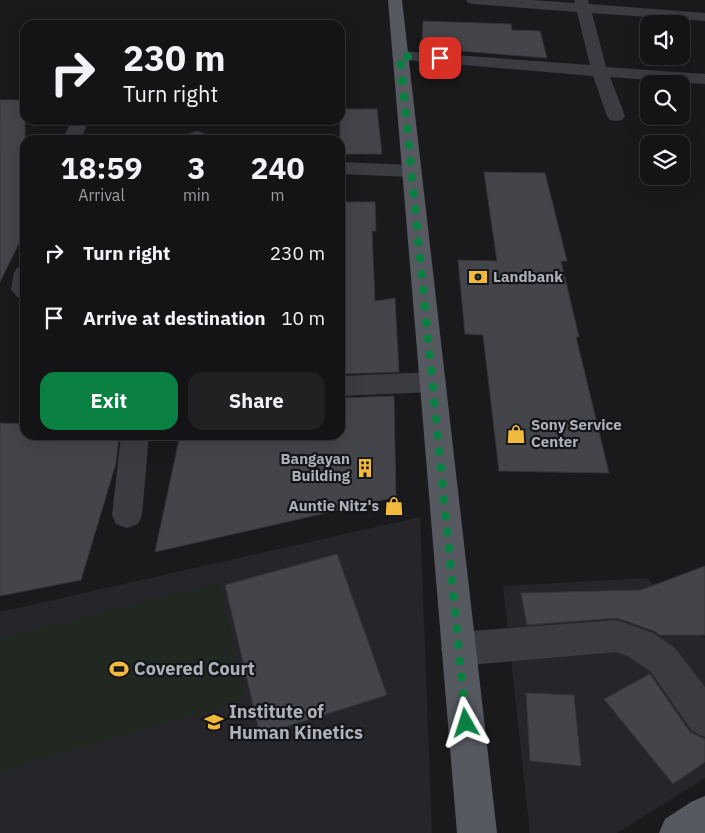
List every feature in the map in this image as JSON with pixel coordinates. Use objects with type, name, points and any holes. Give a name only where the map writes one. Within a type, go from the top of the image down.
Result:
[{"type":"main road","points":[[395,0],[477,833]]},
{"type":"main road","points":[[679,833],[705,816]]},
{"type":"street","points":[[473,0],[582,4],[705,18]]},
{"type":"street","points":[[582,4],[599,70],[616,116]]},
{"type":"street","points":[[400,56],[705,79]]},
{"type":"street","points":[[345,168],[412,171]]},
{"type":"street","points":[[345,386],[433,382]]},
{"type":"street","points":[[127,516],[135,440]]},
{"type":"street","points":[[458,649],[617,636],[641,644],[663,660],[705,718]]},
{"type":"shaded area","name":"Institute of Human Kinetics","points":[[420,517],[432,833],[0,833],[0,612]]},
{"type":"shaded area","points":[[647,578],[705,638],[705,778],[617,833],[530,833],[503,586]]},
{"type":"shaded area","name":"Covered Court","points":[[220,582],[245,700],[0,771],[0,638]]},
{"type":"building","points":[[423,21],[511,24],[512,30],[540,31],[547,58],[422,48]]},
{"type":"building","points":[[0,100],[20,100],[20,125],[25,125],[25,135],[20,135],[20,241],[0,282]]},
{"type":"building","points":[[345,109],[377,109],[382,154],[345,154],[345,135],[340,135],[340,125],[345,125]]},
{"type":"building","points":[[484,172],[545,173],[567,261],[561,261],[579,337],[576,337],[609,473],[499,471],[483,335],[465,334],[458,260],[497,261]]},
{"type":"building","points":[[345,202],[375,202],[376,231],[372,231],[375,301],[395,298],[399,372],[345,374]]},
{"type":"building","points":[[394,396],[396,497],[155,552],[179,440],[345,440],[345,398]]},
{"type":"building","points":[[0,423],[20,424],[20,440],[118,440],[116,463],[81,580],[0,596]]},
{"type":"building","points":[[337,554],[387,695],[260,735],[225,585]]},
{"type":"building","points":[[705,566],[705,635],[660,635],[654,631],[617,618],[527,625],[521,593],[641,590]]},
{"type":"building","points":[[650,674],[690,732],[705,739],[705,762],[673,784],[604,699]]},
{"type":"building","points":[[526,693],[574,695],[581,766],[530,761]]},
{"type":"place","name":"Landbank","points":[[478,277]]},
{"type":"place","name":"Sony Service Center","points":[[516,434]]},
{"type":"place","name":"Bangayan Building","points":[[365,468]]},
{"type":"place","name":"Auntie Nitz's","points":[[394,506]]},
{"type":"place","name":"Covered Court","points":[[119,669]]},
{"type":"place","name":"Institute of Human Kinetics","points":[[214,722]]},
{"type":"route","points":[[440,58],[400,56],[466,723]]}]
